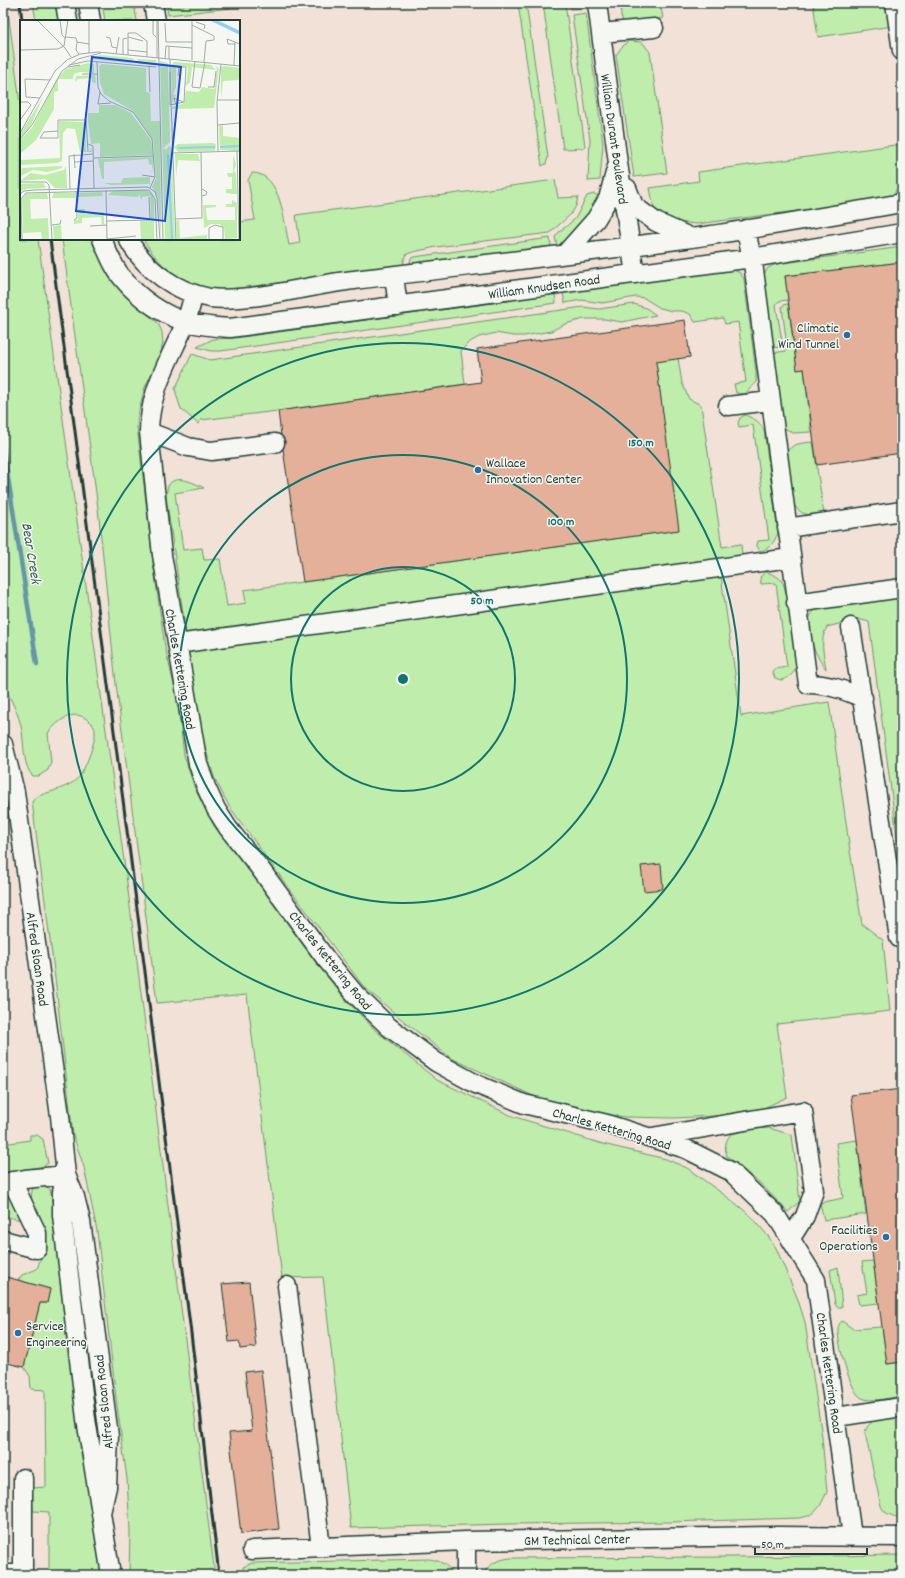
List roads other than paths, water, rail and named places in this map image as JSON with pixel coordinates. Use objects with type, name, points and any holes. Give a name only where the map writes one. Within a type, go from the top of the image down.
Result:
[{"type":"lane","points":[[65,3],[68,20]]},
{"type":"lane","points":[[88,3],[91,20]]},
{"type":"lane","points":[[153,3],[156,20]]},
{"type":"lane","name":"William Durant Boulevard","points":[[597,3],[618,163],[635,274]]},
{"type":"lane","points":[[895,3],[902,51]]},
{"type":"lane","points":[[601,33],[654,28]]},
{"type":"lane","points":[[618,163],[634,206],[656,222],[692,238]]},
{"type":"lane","points":[[565,254],[596,219],[608,199],[618,163]]},
{"type":"lane","name":"William Knudsen Road","points":[[194,294],[212,298],[237,298],[268,295],[352,280],[692,238],[902,203]]},
{"type":"lane","points":[[746,229],[752,258],[786,528],[808,684],[835,686],[863,698]]},
{"type":"lane","name":"William Knudsen Road","points":[[186,322],[204,326],[230,328],[752,258],[902,233]]},
{"type":"lane","points":[[102,240],[124,280],[153,307],[186,322]]},
{"type":"lane","points":[[129,240],[135,252],[151,269],[177,287],[194,294]]},
{"type":"lane","points":[[513,261],[518,289]]},
{"type":"lane","points":[[394,276],[398,306]]},
{"type":"lane","name":"Charles Kettering Road","points":[[194,294],[186,322],[152,401],[148,416],[162,555],[177,644],[198,764],[216,809],[228,828],[259,867],[326,959],[356,995],[389,1027],[430,1058],[476,1084],[524,1104],[607,1124],[647,1138],[686,1149],[730,1171],[775,1214],[816,1280],[852,1536]]},
{"type":"lane","points":[[728,406],[770,401]]},
{"type":"lane","points":[[149,432],[188,447],[211,451],[275,443]]},
{"type":"lane","points":[[786,528],[902,511]]},
{"type":"lane","points":[[177,644],[790,558]]},
{"type":"lane","points":[[796,603],[902,588]]},
{"type":"lane","points":[[851,627],[863,698],[898,938],[902,938]]},
{"type":"lane","name":"Alfred Sloan Road","points":[[3,744],[15,792],[60,1116],[66,1175],[62,1192],[62,1215],[86,1419],[111,1575]]},
{"type":"lane","points":[[647,1138],[803,1111],[814,1191],[805,1216],[791,1238]]},
{"type":"lane","points":[[3,1240],[37,1249],[37,1233],[7,1182],[66,1175]]},
{"type":"lane","points":[[287,1286],[322,1547]]},
{"type":"lane","points":[[836,1417],[902,1407]]},
{"type":"lane","points":[[3,1574],[23,1574],[23,1478]]},
{"type":"lane","name":"GM Technical Center","points":[[252,1550],[466,1541],[852,1536],[902,1537]]},
{"type":"lane","points":[[466,1541],[466,1575]]},
{"type":"waterway","name":"Bear Creek","points":[[3,446],[37,664]]},
{"type":"railway","points":[[20,3],[22,20]]},
{"type":"railway","points":[[50,240],[174,1196],[219,1575]]},
{"type":"place","name":"Climatic Wind Tunnel","points":[[847,335]]},
{"type":"place","name":"Wallace Innovation Center","points":[[478,470]]},
{"type":"place","name":"Facilities Operations","points":[[886,1237]]},
{"type":"place","name":"Service Engineering","points":[[18,1333]]}]
